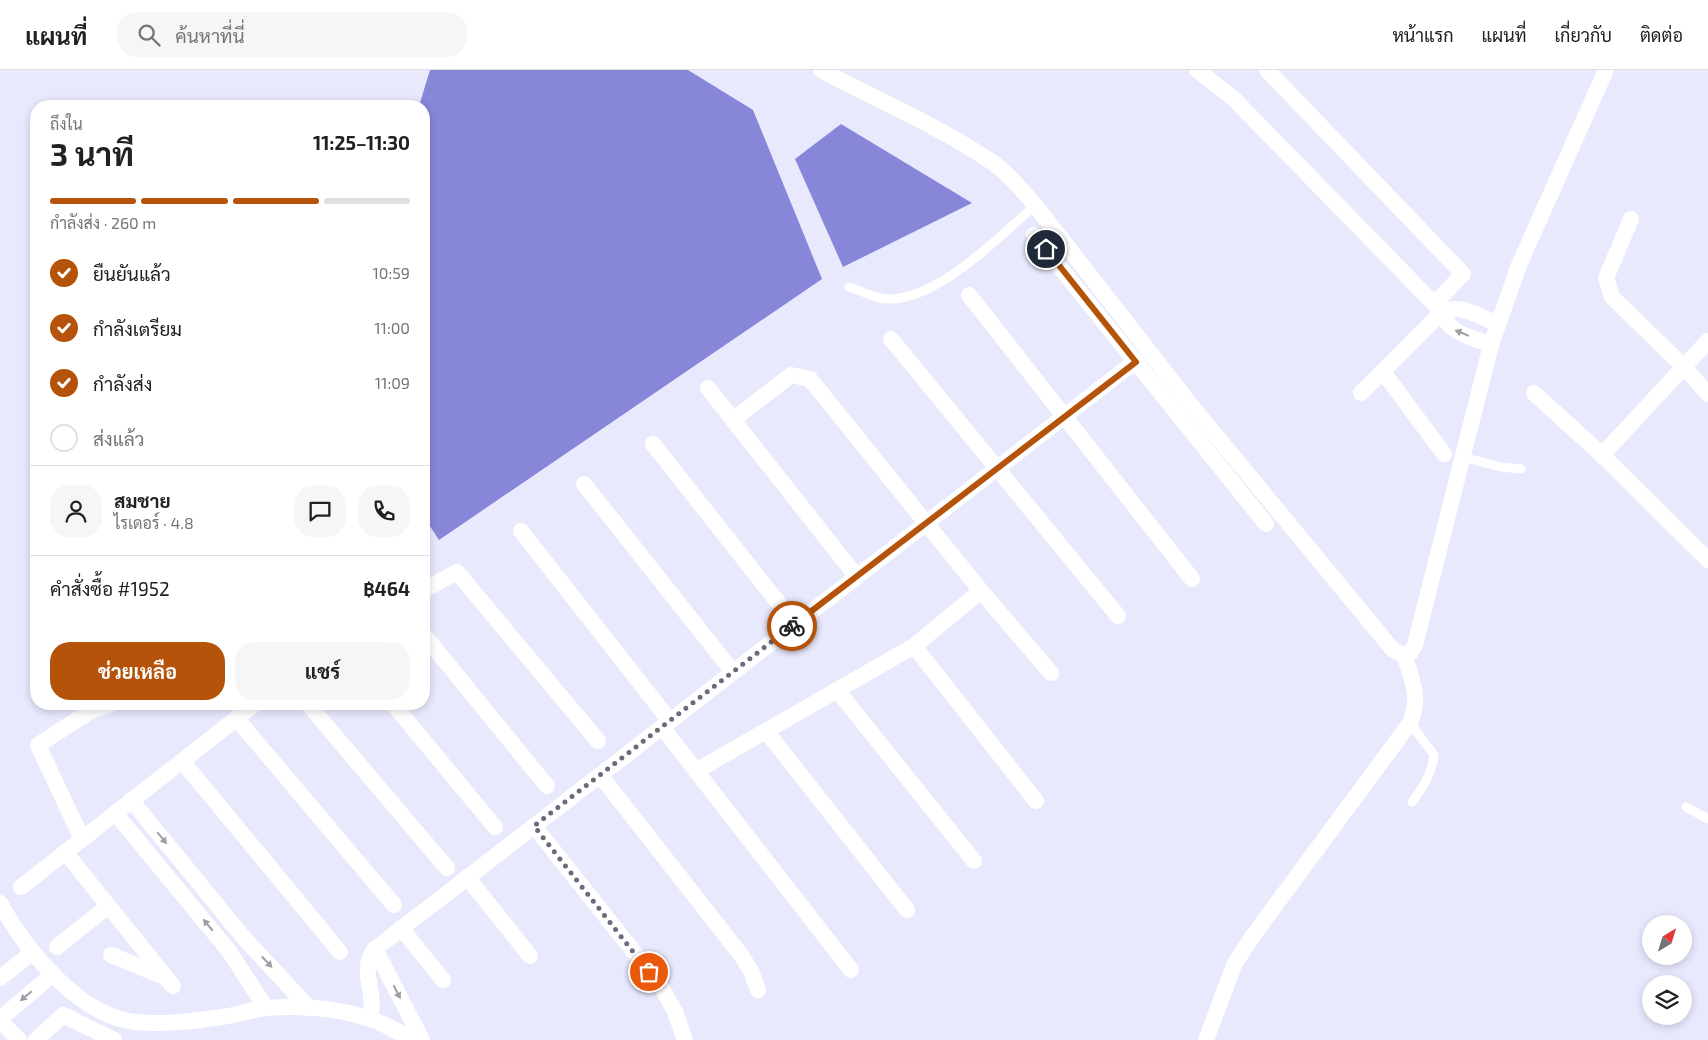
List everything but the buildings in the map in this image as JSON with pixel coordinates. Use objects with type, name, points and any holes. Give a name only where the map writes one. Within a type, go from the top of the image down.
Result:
[{"type":"street","points":[[821,70],[990,161],[1016,183],[1036,205],[1203,419],[1393,650],[1404,655],[1411,652],[1415,645],[1491,345],[1498,324],[1523,256],[1606,70]]},
{"type":"street","points":[[1197,70],[1233,98],[1438,308],[1445,323],[1454,330],[1491,345]]},
{"type":"street","points":[[1267,70],[1464,274],[1438,308],[1383,372],[1361,393]]},
{"type":"street","points":[[1631,219],[1606,278],[1608,289],[1612,297],[1684,367],[1708,394]]},
{"type":"street","points":[[1034,235],[1266,524]]},
{"type":"street","points":[[969,295],[1192,579]]},
{"type":"street","points":[[1438,308],[1461,309],[1498,324]]},
{"type":"street","points":[[891,339],[1118,616]]},
{"type":"street","points":[[1602,455],[1708,340]]},
{"type":"street","points":[[370,1018],[373,996],[366,969],[368,957],[375,949],[1136,362]]},
{"type":"street","points":[[1383,372],[1444,454]]},
{"type":"street","points":[[733,420],[792,375],[810,380],[981,591],[1051,673]]},
{"type":"street","points":[[708,388],[857,577]]},
{"type":"street","points":[[1534,392],[1602,455],[1708,560]]},
{"type":"street","points":[[653,444],[795,624]]},
{"type":"street","points":[[584,484],[733,672]]},
{"type":"street","points":[[521,531],[666,724],[696,771],[851,970]]},
{"type":"street","points":[[430,587],[457,572],[598,741]]},
{"type":"street","points":[[696,771],[914,646],[981,591]]},
{"type":"street","points":[[430,642],[547,786]]},
{"type":"street","points":[[914,646],[1036,801]]},
{"type":"street","points":[[1206,1040],[1234,965],[1252,937],[1413,725],[1417,698],[1404,655]]},
{"type":"street","points":[[837,690],[974,861]]},
{"type":"street","points":[[82,839],[38,745],[94,710]]},
{"type":"street","points":[[21,887],[247,710]]},
{"type":"street","points":[[313,710],[447,868]]},
{"type":"street","points":[[398,710],[495,826]]},
{"type":"street","points":[[236,718],[394,905]]},
{"type":"street","points":[[766,731],[907,910]]},
{"type":"street","points":[[182,761],[340,952]]},
{"type":"street","points":[[600,775],[742,955],[751,971],[758,990]]},
{"type":"street","points":[[131,800],[244,938],[309,1008]]},
{"type":"street","points":[[115,813],[229,951],[266,1008]]},
{"type":"street","points":[[534,826],[661,986],[675,1012],[685,1040]]},
{"type":"street","points":[[65,852],[170,982],[111,956]]},
{"type":"street","points":[[467,878],[530,956]]},
{"type":"street","points":[[0,903],[15,930],[32,952],[67,989],[102,1011],[133,1022],[165,1022],[221,1017],[266,1008],[309,1008],[370,1018],[394,1027],[411,1040]]},
{"type":"street","points":[[57,947],[108,906]]},
{"type":"street","points":[[402,928],[443,980]]},
{"type":"street","points":[[375,949],[422,1040]]},
{"type":"street","points":[[0,978],[32,952]]},
{"type":"street","points":[[19,1040],[0,1020],[53,974]]},
{"type":"street","points":[[36,1040],[63,1015],[114,1040]]},
{"type":"lane","points":[[849,287],[877,298],[894,299],[914,294],[956,272],[1036,205]]},
{"type":"lane","points":[[1463,457],[1501,467],[1522,469]]},
{"type":"lane","points":[[1412,802],[1433,768],[1434,756],[1413,725]]},
{"type":"lane","points":[[1686,807],[1708,819]]},
{"type":"shaded area","points":[[430,70],[688,70],[753,110],[822,279],[439,540],[430,526],[430,100],[421,100]]},
{"type":"shaded area","points":[[841,124],[972,203],[843,267],[795,159]]},
{"type":"way so far","points":[[649,972],[534,826],[792,626]]},
{"type":"route","points":[[792,626],[1136,362],[1046,249]]}]
